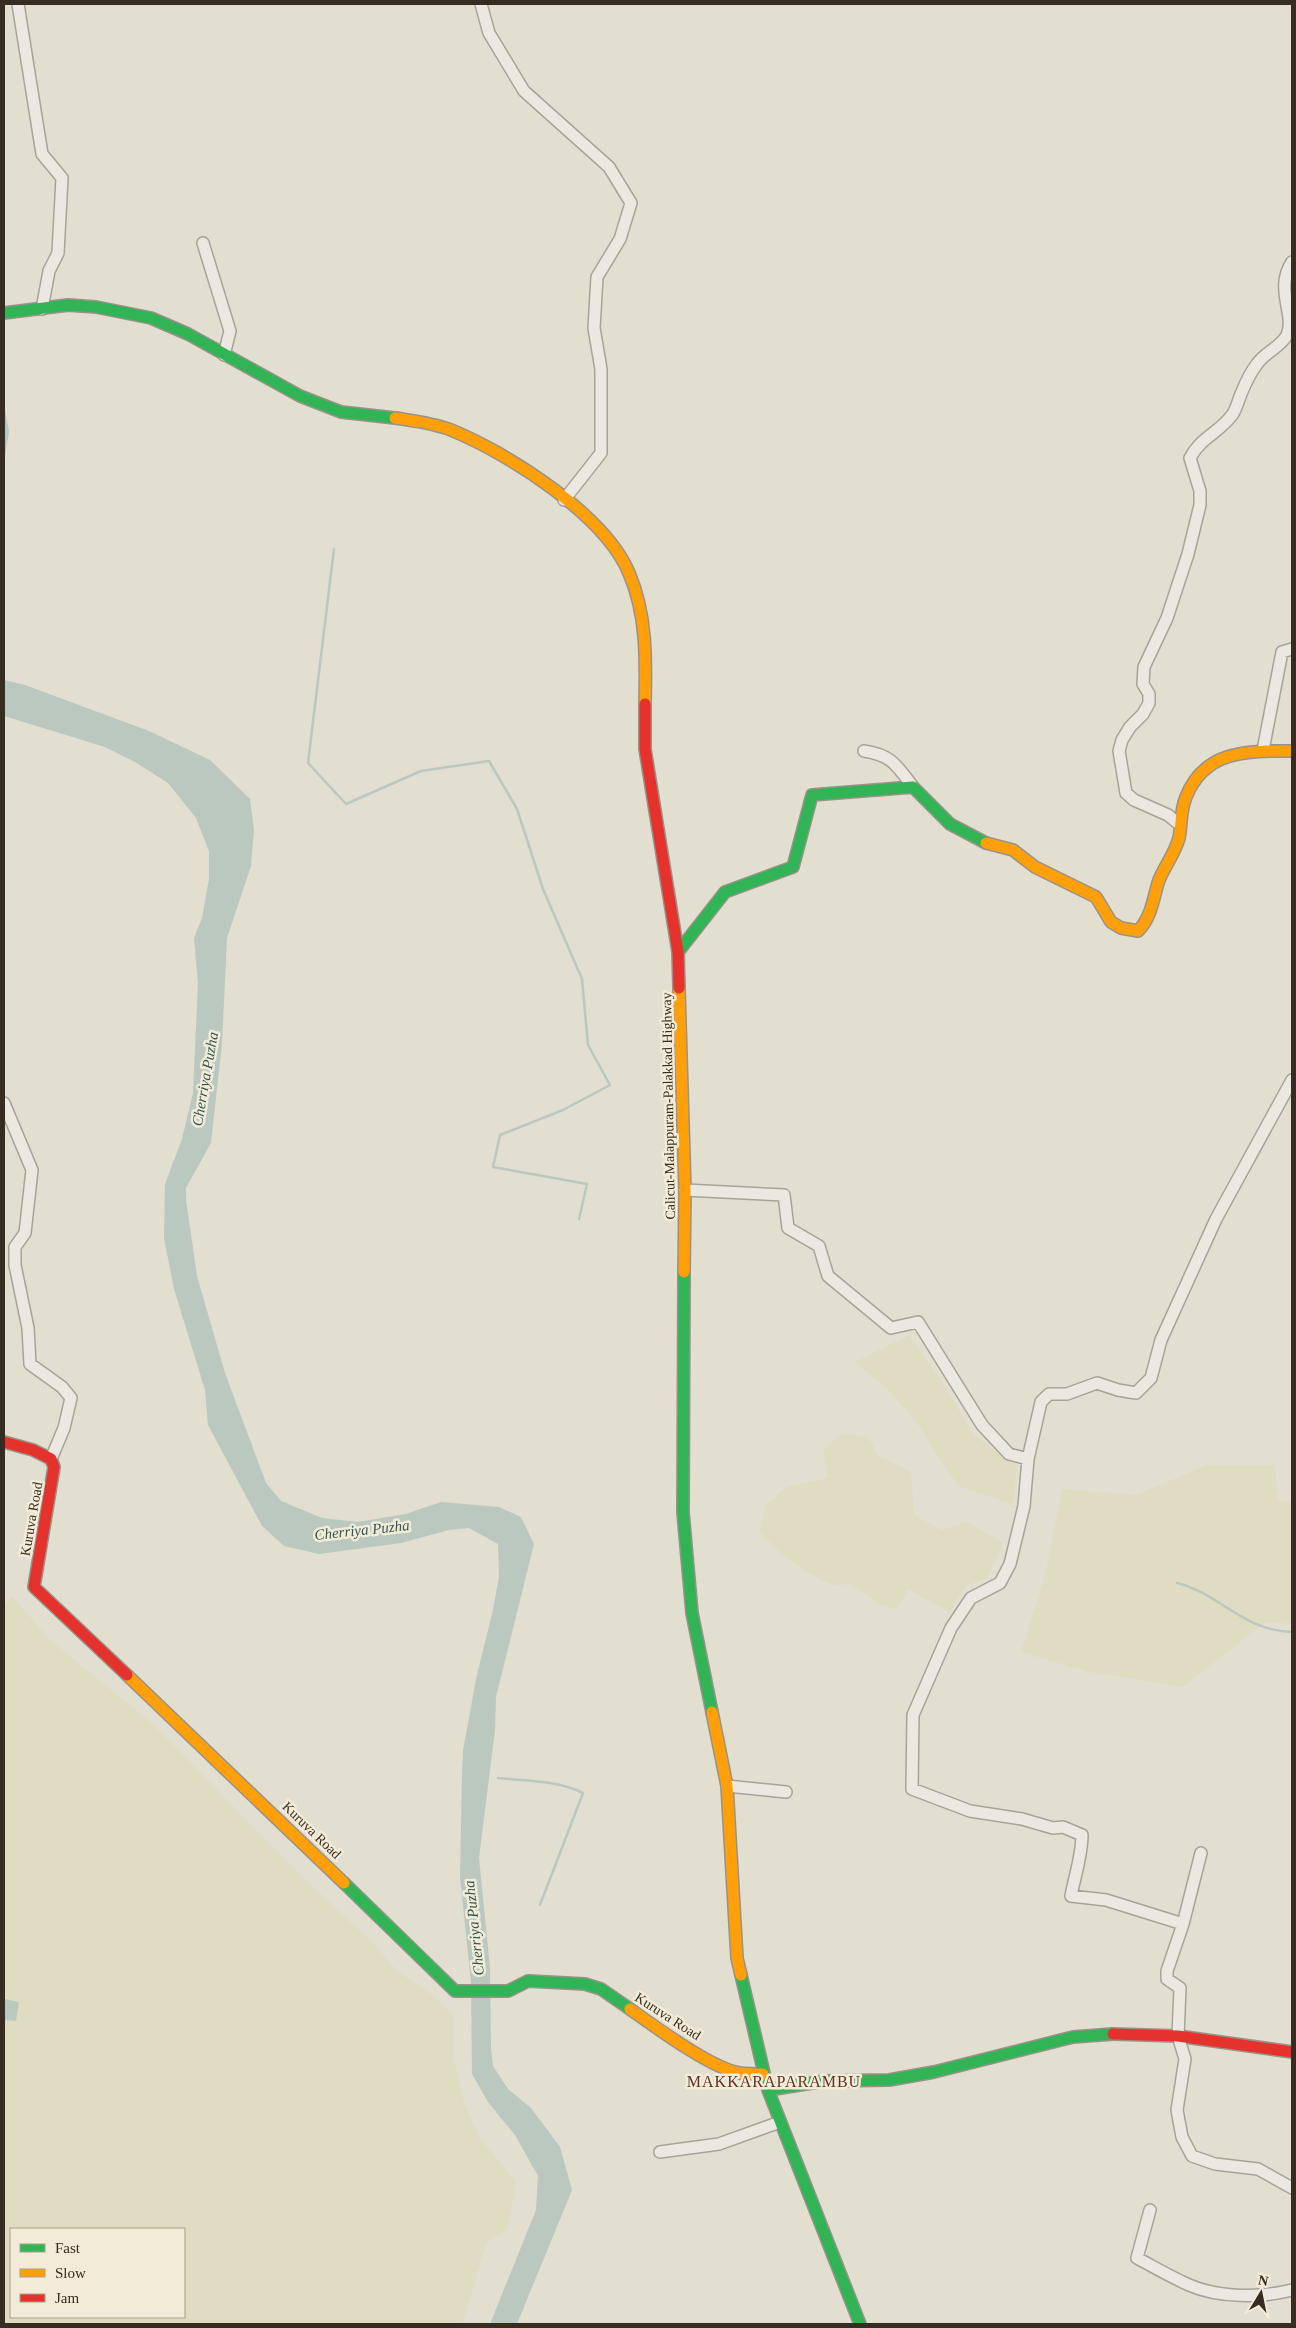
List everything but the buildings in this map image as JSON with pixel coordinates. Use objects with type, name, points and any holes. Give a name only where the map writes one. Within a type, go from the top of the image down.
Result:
[{"type":"main road","name":"Calicut-Malappuram-Palakkad Highway","points":[[4,313],[68,305],[127,312],[151,318],[188,334],[224,355],[253,368],[300,396],[341,412],[418,421],[450,430],[481,444],[542,480],[598,529],[620,555],[630,572],[641,609],[646,649],[646,749],[655,821],[678,952],[685,1190],[682,1427],[683,1512],[692,1613],[727,1786],[737,1958],[768,2090],[860,2324]]},
{"type":"main road","points":[[678,952],[725,892],[793,867],[812,795],[914,787],[950,824],[980,841],[1013,850],[1034,867],[1096,896],[1103,916],[1120,928],[1138,931],[1147,922],[1159,881],[1179,838],[1186,796],[1200,775],[1218,759],[1247,751],[1292,751]]},
{"type":"main road","points":[[4,1442],[34,1450],[51,1459]]},
{"type":"main road","name":"Kuruva Road","points":[[51,1459],[55,1474],[34,1587],[288,1828],[448,1985],[455,1990],[463,1992],[508,1991],[528,1981],[543,1980],[585,1984],[601,1989],[662,2032],[722,2067],[739,2073],[763,2074]]},
{"type":"main road","points":[[768,2090],[825,2081],[889,2080],[934,2072],[1073,2037],[1130,2033],[1178,2036],[1292,2052]]},
{"type":"street","points":[[18,4],[42,154],[62,178],[58,253],[49,271],[42,309]]},
{"type":"street","points":[[481,4],[489,33],[524,91],[609,168],[631,203],[620,239],[597,276],[594,328],[602,369],[601,453],[564,500]]},
{"type":"street","points":[[203,243],[230,331],[224,355]]},
{"type":"street","points":[[1180,824],[1168,815],[1134,800],[1126,793],[1119,751],[1130,726],[1143,714],[1149,703],[1149,694],[1143,684],[1144,668],[1167,618],[1188,554],[1200,505],[1200,491],[1190,458],[1196,447],[1232,415],[1250,374],[1258,362],[1279,346],[1288,334],[1289,319],[1284,296],[1286,270],[1292,262]]},
{"type":"street","points":[[1263,750],[1282,652],[1292,649]]},
{"type":"street","points":[[864,751],[881,753],[891,760],[914,787]]},
{"type":"street","points":[[1183,1924],[1106,1900],[1071,1896],[1076,1866],[1082,1851],[1082,1835],[1063,1827],[1053,1828],[1022,1819],[970,1811],[912,1790],[913,1715],[951,1628],[971,1598],[1000,1583],[1010,1564],[1024,1506],[1028,1459],[1041,1402],[1049,1394],[1068,1394],[1097,1383],[1118,1390],[1136,1393],[1151,1378],[1161,1340],[1216,1219],[1292,1080]]},
{"type":"street","points":[[4,1103],[32,1170],[25,1233],[15,1247],[15,1265],[28,1328],[30,1364],[62,1388],[71,1398],[64,1428],[51,1459]]},
{"type":"street","points":[[685,1190],[784,1195],[788,1228],[819,1246],[828,1276],[891,1328],[918,1322],[982,1425],[1009,1454],[1028,1459]]},
{"type":"street","points":[[727,1786],[786,1792]]},
{"type":"street","points":[[1201,1853],[1183,1924],[1167,1971],[1167,1979],[1180,1988],[1178,2036],[1184,2059],[1177,2110],[1182,2137],[1192,2156],[1215,2164],[1258,2169],[1292,2188]]},
{"type":"street","points":[[660,2152],[719,2144],[780,2122]]},
{"type":"street","points":[[1150,2210],[1137,2258],[1191,2286],[1200,2288],[1226,2293],[1255,2295],[1292,2290]]},
{"type":"shaded area","points":[[909,1335],[939,1377],[974,1435],[1017,1467],[1013,1504],[960,1487],[940,1460],[918,1424],[886,1388],[855,1362]]},
{"type":"shaded area","points":[[842,1434],[867,1436],[880,1457],[911,1472],[914,1515],[942,1530],[967,1522],[1003,1543],[987,1578],[967,1585],[949,1612],[908,1589],[897,1609],[879,1604],[850,1584],[832,1585],[806,1572],[783,1555],[759,1532],[766,1505],[786,1487],[828,1478],[823,1450]]},
{"type":"shaded area","points":[[1207,1465],[1275,1465],[1278,1500],[1292,1503],[1292,1624],[1265,1622],[1183,1687],[1089,1672],[1021,1652],[1046,1572],[1062,1489],[1136,1495]]},
{"type":"shaded area","points":[[13,1597],[48,1638],[154,1725],[295,1870],[375,1945],[397,1971],[431,1994],[454,2016],[454,2060],[465,2106],[480,2138],[516,2182],[508,2230],[487,2242],[462,2324],[4,2324],[4,1605]]},
{"type":"water","points":[[4,404],[9,432],[4,461]]},
{"type":"water","name":"Cherriya Puzha","points":[[4,680],[25,685],[149,731],[210,760],[250,799],[254,830],[251,866],[227,938],[222,1044],[211,1143],[186,1188],[186,1200],[197,1276],[225,1373],[266,1483],[281,1501],[322,1518],[358,1522],[406,1514],[441,1502],[499,1507],[521,1517],[534,1544],[496,1697],[495,1730],[479,1858],[490,1968],[493,2066],[508,2089],[531,2108],[560,2147],[572,2190],[517,2324],[490,2324],[536,2210],[538,2176],[515,2135],[488,2102],[472,2074],[471,1982],[460,1877],[463,1751],[476,1679],[499,1577],[498,1544],[469,1528],[449,1530],[401,1543],[319,1554],[284,1546],[262,1526],[208,1425],[205,1390],[174,1289],[164,1238],[165,1184],[182,1139],[193,1093],[198,983],[194,938],[202,918],[209,879],[209,851],[196,818],[168,783],[135,762],[105,747],[4,716]]},
{"type":"water","points":[[5,1999],[19,2002],[16,2021],[4,2020]]},
{"type":"waterway","points":[[334,549],[308,763],[346,804],[421,771],[489,761],[517,809],[543,889],[582,979],[588,1045],[610,1085],[563,1110],[500,1135],[493,1167],[587,1184],[579,1219]]},
{"type":"waterway","points":[[1177,1583],[1206,1595],[1245,1619],[1259,1625],[1274,1630],[1292,1632]]},
{"type":"waterway","points":[[498,1778],[552,1783],[583,1793],[540,1905]]},
{"type":"traffic: fast","points":[[4,313],[68,305],[96,307],[151,318],[188,334],[300,396],[341,412],[395,418]]},
{"type":"traffic: fast","points":[[678,952],[725,892],[793,867],[812,795],[913,787],[950,824],[986,843]]},
{"type":"traffic: fast","points":[[684,1272],[683,1512],[692,1613],[712,1712]]},
{"type":"traffic: fast","points":[[344,1883],[455,1991],[508,1991],[528,1981],[585,1984],[601,1989],[630,2009]]},
{"type":"traffic: fast","points":[[741,1975],[768,2090],[860,2324]]},
{"type":"traffic: fast","points":[[768,2090],[825,2081],[889,2080],[934,2072],[1073,2037],[1113,2034]]},
{"type":"traffic: slow","points":[[395,418],[423,422],[451,430],[474,440],[526,470],[552,488],[599,529],[617,551],[635,589],[644,637],[645,704]]},
{"type":"traffic: slow","points":[[986,843],[1013,850],[1035,867],[1096,897],[1111,922],[1121,928],[1138,931],[1149,915],[1160,877],[1177,844],[1184,802],[1194,781],[1217,761],[1230,756],[1260,751],[1292,751]]},
{"type":"traffic: slow","points":[[679,988],[685,1190],[684,1272]]},
{"type":"traffic: slow","points":[[127,1675],[344,1883]]},
{"type":"traffic: slow","points":[[712,1712],[727,1786],[737,1958],[741,1975]]},
{"type":"traffic: slow","points":[[630,2009],[653,2026],[714,2064],[740,2073],[763,2074]]},
{"type":"traffic: jam","points":[[645,704],[645,749],[678,952],[679,988]]},
{"type":"traffic: jam","points":[[4,1442],[33,1450],[51,1459],[54,1467],[34,1587],[127,1675]]},
{"type":"traffic: jam","points":[[1113,2034],[1178,2036],[1292,2052]]},
{"type":"district","name":"MAKKARAPARAMBU","points":[[774,2081]]}]
